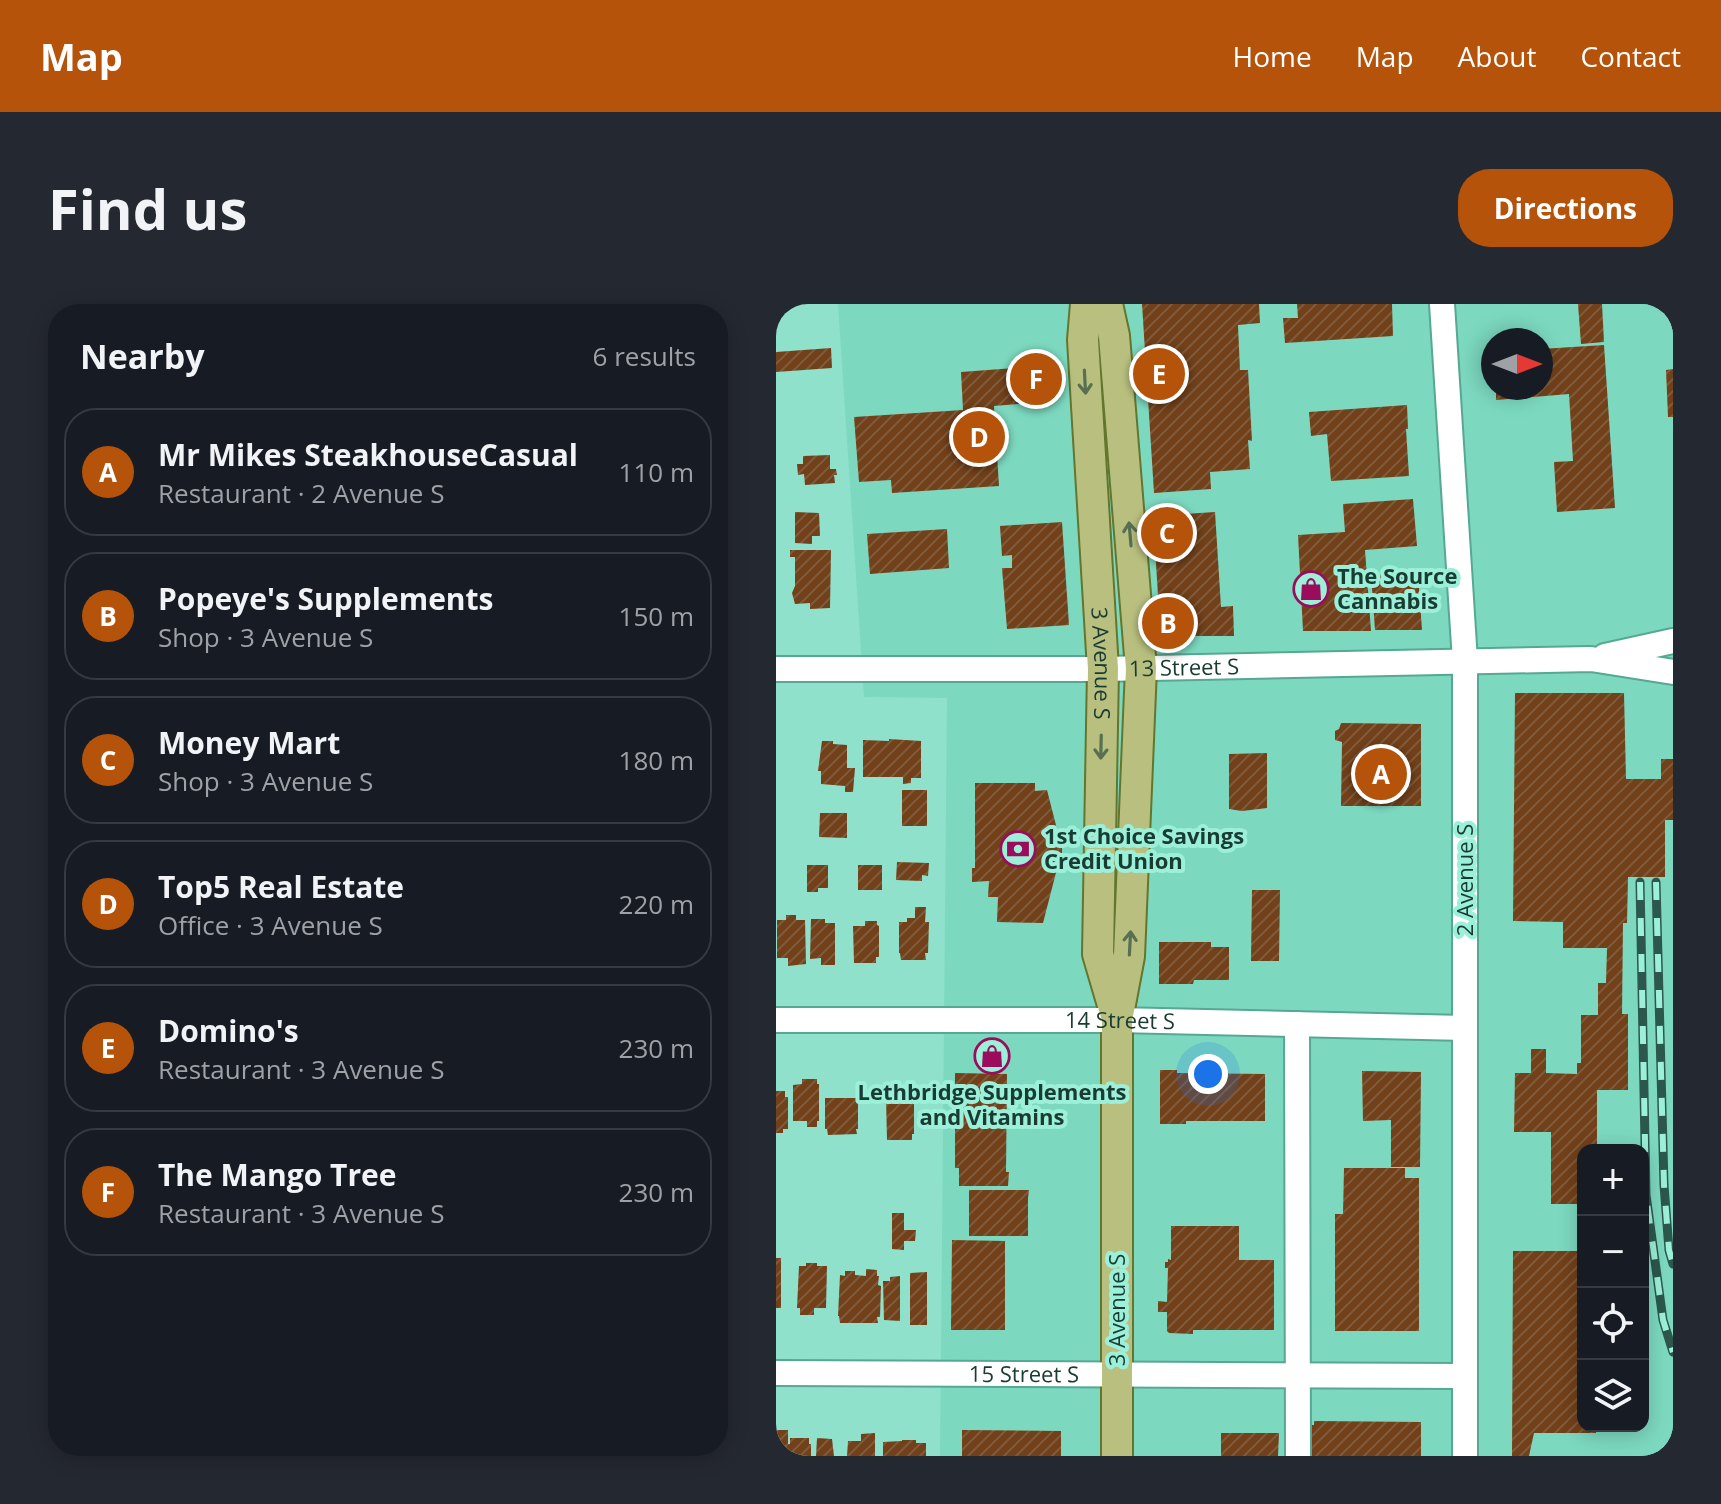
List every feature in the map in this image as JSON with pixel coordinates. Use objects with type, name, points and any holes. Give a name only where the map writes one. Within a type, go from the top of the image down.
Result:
[{"type":"main road","name":"3 Avenue S","points":[[1086,304],[1083,340],[1103,669],[1098,954],[1117,1020]]},
{"type":"main road","name":"3 Avenue S","points":[[1107,304],[1114,336],[1141,668],[1129,956],[1117,1020],[1117,1456]]},
{"type":"street","name":"2 Avenue S","points":[[1442,304],[1465,661],[1465,1456]]},
{"type":"street","name":"13 Street S","points":[[1591,659],[1673,641]]},
{"type":"street","name":"13 Street S","points":[[776,669],[1103,669],[1591,659],[1673,672]]},
{"type":"street","name":"14 Street S","points":[[776,1020],[1117,1020],[1465,1028]]},
{"type":"street","points":[[1297,1024],[1298,1456]]},
{"type":"street","name":"15 Street S","points":[[776,1373],[1465,1376]]},
{"type":"shaded area","points":[[838,304],[1673,304],[1673,1456],[940,1456],[947,698],[864,697]]},
{"type":"building","points":[[1142,304],[1259,304],[1260,323],[1238,325],[1240,370],[1248,370],[1252,441],[1248,440],[1250,469],[1210,472],[1211,489],[1154,493]]},
{"type":"building","points":[[1297,304],[1392,304],[1393,336],[1285,343],[1283,318],[1298,318]]},
{"type":"building","points":[[1578,304],[1602,304],[1604,342],[1581,344]]},
{"type":"building","points":[[1604,345],[1615,508],[1557,512],[1554,462],[1573,461],[1569,394],[1553,395],[1553,348]]},
{"type":"building","points":[[831,348],[832,368],[776,372],[776,352]]},
{"type":"building","points":[[1043,366],[1045,402],[994,406],[999,486],[892,493],[891,480],[859,482],[854,417],[963,410],[961,372]]},
{"type":"building","points":[[1673,369],[1673,417],[1668,417],[1666,370]]},
{"type":"building","points":[[1407,405],[1409,476],[1331,481],[1327,434],[1311,436],[1309,412]]},
{"type":"building","points":[[830,455],[830,469],[836,469],[835,483],[805,485],[804,474],[798,475],[797,464],[803,464],[803,456]]},
{"type":"building","points":[[1413,499],[1417,546],[1365,550],[1371,631],[1303,631],[1298,535],[1345,532],[1343,504]]},
{"type":"building","points":[[795,512],[819,513],[820,536],[812,536],[812,544],[795,543]]},
{"type":"building","points":[[1215,512],[1221,607],[1233,606],[1234,636],[1171,636],[1160,627],[1153,516]]},
{"type":"building","points":[[1062,522],[1069,625],[1007,629],[1002,568],[1012,568],[1012,555],[1002,556],[1000,526]]},
{"type":"building","points":[[947,529],[949,568],[870,574],[867,534]]},
{"type":"building","points":[[790,550],[831,550],[830,608],[810,609],[810,603],[795,604],[792,593],[795,586],[795,557],[790,557]]},
{"type":"building","points":[[1371,574],[1418,574],[1422,630],[1375,630]]},
{"type":"building","points":[[1515,693],[1624,693],[1626,779],[1661,779],[1661,759],[1673,759],[1673,820],[1665,820],[1665,877],[1628,877],[1627,923],[1623,923],[1622,1014],[1628,1014],[1628,1090],[1597,1090],[1597,1144],[1577,1144],[1577,1204],[1551,1204],[1551,1132],[1514,1132],[1515,1073],[1531,1073],[1531,1049],[1546,1049],[1546,1073],[1577,1074],[1577,1063],[1581,1063],[1581,1015],[1598,1015],[1598,983],[1606,983],[1607,948],[1563,948],[1563,922],[1513,921]]},
{"type":"building","points":[[1341,723],[1421,724],[1421,806],[1341,806],[1342,742],[1335,740],[1335,731]]},
{"type":"building","points":[[863,740],[921,741],[921,778],[911,778],[911,783],[903,784],[903,777],[863,777]]},
{"type":"building","points":[[822,741],[847,745],[847,768],[855,768],[853,792],[845,792],[845,786],[821,784],[821,771],[818,771]]},
{"type":"building","points":[[1267,753],[1267,808],[1229,809],[1229,754]]},
{"type":"building","name":"1st Choice Savings Credit Union","points":[[975,783],[1035,783],[1035,791],[1047,790],[1059,837],[1062,838],[1062,861],[1059,861],[1043,923],[997,922],[998,897],[988,897],[989,881],[972,882],[972,868],[975,868]]},
{"type":"building","points":[[902,790],[927,790],[927,826],[902,826]]},
{"type":"building","points":[[820,813],[847,813],[847,838],[819,837]]},
{"type":"building","points":[[897,862],[929,863],[928,876],[922,875],[922,881],[896,880]]},
{"type":"building","points":[[807,865],[828,865],[828,888],[807,892]]},
{"type":"building","points":[[858,865],[882,865],[882,890],[858,890]]},
{"type":"building","points":[[1252,890],[1280,890],[1279,961],[1251,961]]},
{"type":"building","points":[[915,907],[926,907],[928,953],[925,953],[926,960],[901,960],[899,922],[915,918]]},
{"type":"building","points":[[786,915],[796,915],[796,920],[805,920],[806,964],[788,966],[788,958],[777,958],[777,920],[786,920]]},
{"type":"building","points":[[811,919],[835,923],[835,965],[821,965],[821,958],[810,959]]},
{"type":"building","points":[[865,921],[877,921],[879,926],[879,957],[876,957],[876,963],[854,963],[853,926],[865,926]]},
{"type":"building","points":[[1159,942],[1211,942],[1211,947],[1229,947],[1229,980],[1159,984]]},
{"type":"building","points":[[1160,1070],[1265,1074],[1265,1121],[1160,1124]]},
{"type":"building","points":[[1362,1071],[1421,1072],[1420,1167],[1391,1167],[1391,1120],[1363,1121]]},
{"type":"building","points":[[955,1073],[1007,1074],[1008,1186],[959,1186],[959,1168],[955,1168]]},
{"type":"building","points":[[802,1079],[817,1079],[819,1084],[817,1127],[807,1127],[807,1121],[793,1121],[793,1085],[802,1084]]},
{"type":"building","points":[[776,1091],[785,1091],[785,1097],[788,1097],[788,1129],[783,1129],[783,1133],[776,1133]]},
{"type":"building","points":[[888,1091],[911,1091],[911,1096],[914,1096],[912,1140],[887,1140]]},
{"type":"building","points":[[825,1098],[858,1098],[857,1134],[828,1135],[825,1129]]},
{"type":"building","points":[[1344,1168],[1405,1168],[1405,1178],[1419,1178],[1419,1331],[1335,1331],[1335,1214],[1343,1214]]},
{"type":"building","points":[[969,1190],[1029,1190],[1028,1236],[969,1236]]},
{"type":"building","points":[[892,1213],[904,1213],[904,1230],[916,1230],[915,1241],[904,1241],[904,1250],[892,1249]]},
{"type":"building","points":[[1171,1226],[1239,1226],[1239,1260],[1274,1260],[1274,1330],[1193,1330],[1193,1334],[1167,1331],[1167,1312],[1158,1312],[1158,1301],[1167,1302],[1168,1268],[1165,1268],[1165,1262],[1171,1260]]},
{"type":"building","points":[[952,1240],[1005,1241],[1005,1330],[951,1330]]},
{"type":"building","points":[[1513,1251],[1577,1251],[1577,1432],[1596,1433],[1534,1433],[1529,1456],[1512,1456]]},
{"type":"building","points":[[776,1258],[781,1258],[781,1308],[776,1308]]},
{"type":"building","points":[[806,1263],[827,1266],[826,1308],[814,1308],[814,1315],[800,1315],[800,1308],[797,1308],[799,1266],[806,1266]]},
{"type":"building","points":[[866,1269],[877,1270],[879,1276],[878,1323],[840,1323],[840,1275],[845,1276],[845,1271],[855,1271],[855,1275],[866,1276]]},
{"type":"building","points":[[927,1272],[927,1325],[910,1325],[910,1273]]},
{"type":"building","points":[[900,1276],[900,1321],[884,1320],[883,1281]]},
{"type":"building","points":[[1314,1421],[1421,1422],[1421,1456],[1308,1456],[1308,1425],[1314,1425]]},
{"type":"building","points":[[776,1430],[788,1430],[788,1444],[790,1438],[809,1438],[811,1456],[776,1456]]},
{"type":"building","points":[[962,1430],[1061,1431],[1061,1456],[962,1456]]},
{"type":"building","points":[[875,1433],[875,1456],[847,1456],[848,1441],[861,1441],[861,1434]]},
{"type":"building","points":[[1221,1433],[1279,1433],[1278,1456],[1221,1456]]},
{"type":"building","points":[[817,1438],[832,1439],[834,1456],[816,1456]]},
{"type":"building","points":[[902,1440],[926,1443],[926,1456],[883,1456],[883,1442]]},
{"type":"railway","points":[[1640,882],[1646,1195],[1663,1320],[1673,1352]]},
{"type":"railway","points":[[1656,882],[1664,1185],[1673,1264]]},
{"type":"place","name":"Domino's","points":[[1159,374]]},
{"type":"place","name":"The Mango Tree","points":[[1036,379]]},
{"type":"place","name":"Top5 Real Estate","points":[[979,437]]},
{"type":"place","name":"Money Mart","points":[[1167,533]]},
{"type":"place","name":"The Source Cannabis","points":[[1311,589]]},
{"type":"place","name":"Popeye's Supplements","points":[[1168,623]]},
{"type":"place","name":"Mr Mikes SteakhouseCasual","points":[[1381,774]]},
{"type":"place","name":"1st Choice Savings Credit Union","points":[[1018,849]]},
{"type":"place","name":"Lethbridge Supplements and Vitamins","points":[[992,1056]]}]
